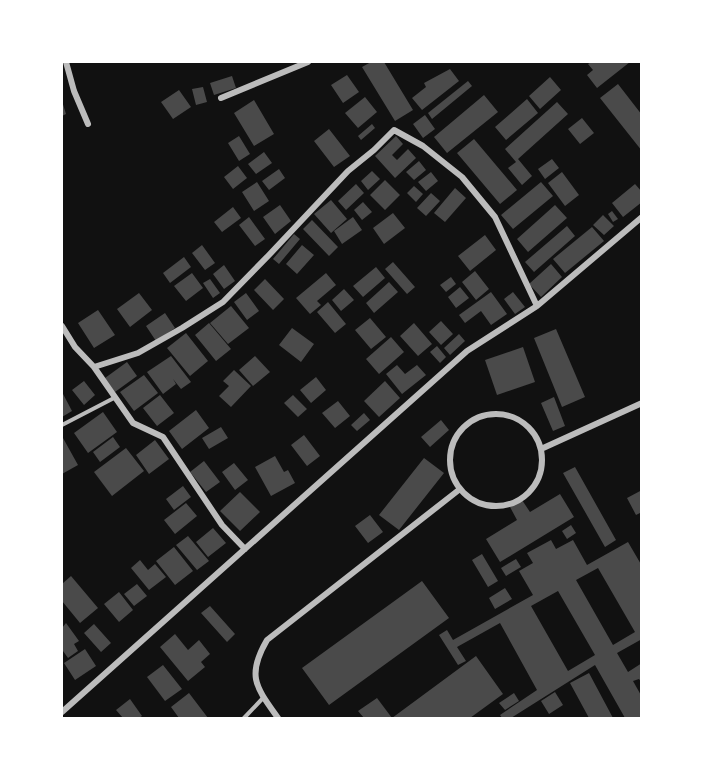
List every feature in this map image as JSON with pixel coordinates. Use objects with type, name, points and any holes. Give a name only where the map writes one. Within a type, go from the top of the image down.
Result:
[{"type":"street","points":[[66,62],[74,91],[88,124]]},
{"type":"street","points":[[221,98],[308,62]]},
{"type":"street","points":[[94,367],[138,352],[223,302],[348,171],[394,130],[423,146],[462,177],[495,217],[537,306]]},
{"type":"street","points":[[62,712],[467,351],[537,306],[642,217]]},
{"type":"street","points":[[62,326],[75,347],[94,367],[134,423],[163,437],[222,525],[245,549]]},
{"type":"street","points":[[541,448],[642,403]]},
{"type":"street","points":[[498,413],[512,416],[530,429],[541,448],[542,464],[538,479],[529,492],[516,501],[502,505],[486,504],[472,499],[460,489],[453,476],[450,461],[452,446],[459,433],[469,422],[483,416],[498,413]]},
{"type":"street","points":[[278,718],[264,698],[254,675],[256,658],[267,640],[460,489]]},
{"type":"lane","points":[[62,425],[115,397]]},
{"type":"lane","points":[[244,718],[264,698]]},
{"type":"building","points":[[371,62],[384,62],[413,110],[395,121],[362,67]]},
{"type":"building","points":[[591,62],[630,62],[597,88],[587,75],[593,70],[588,64]]},
{"type":"building","points":[[450,69],[459,81],[422,110],[412,98],[426,87],[424,83]]},
{"type":"building","points":[[347,75],[359,92],[343,103],[331,85]]},
{"type":"building","points":[[232,76],[236,88],[214,95],[210,83]]},
{"type":"building","points":[[550,77],[561,90],[540,109],[529,96]]},
{"type":"building","points":[[468,81],[472,86],[432,119],[428,113]]},
{"type":"building","points":[[618,84],[642,115],[642,151],[600,98]]},
{"type":"building","points":[[203,87],[207,102],[196,105],[192,89]]},
{"type":"building","points":[[179,90],[191,107],[173,119],[161,102]]},
{"type":"building","points":[[484,95],[498,112],[447,153],[434,137]]},
{"type":"building","points":[[365,97],[377,112],[358,128],[345,113]]},
{"type":"building","points":[[527,99],[538,113],[506,140],[495,127]]},
{"type":"building","points":[[254,100],[274,134],[254,146],[234,113]]},
{"type":"building","points":[[62,101],[66,114],[62,116]]},
{"type":"building","points":[[557,102],[568,114],[518,159],[532,176],[522,185],[508,168],[516,162],[505,149]]},
{"type":"building","points":[[425,115],[435,129],[423,138],[413,124]]},
{"type":"building","points":[[582,118],[594,133],[580,144],[568,129]]},
{"type":"building","points":[[372,124],[375,128],[361,140],[358,136]]},
{"type":"building","points":[[329,129],[350,156],[334,167],[314,141]]},
{"type":"building","points":[[239,136],[250,154],[239,161],[228,143]]},
{"type":"building","points":[[396,136],[403,144],[392,155],[397,160],[408,149],[416,158],[395,178],[375,156]]},
{"type":"building","points":[[474,139],[517,190],[500,204],[457,153]]},
{"type":"building","points":[[264,152],[272,163],[256,174],[248,164]]},
{"type":"building","points":[[552,159],[559,168],[545,179],[538,169]]},
{"type":"building","points":[[419,161],[426,170],[414,180],[406,172]]},
{"type":"building","points":[[238,166],[247,178],[233,189],[224,177]]},
{"type":"building","points":[[279,169],[285,178],[269,190],[262,181]]},
{"type":"building","points":[[372,171],[380,179],[368,190],[361,181]]},
{"type":"building","points":[[431,172],[438,181],[426,191],[418,182]]},
{"type":"building","points":[[562,172],[579,195],[565,206],[548,183]]},
{"type":"building","points":[[385,180],[400,195],[385,210],[370,195]]},
{"type":"building","points":[[257,182],[269,201],[254,211],[242,192]]},
{"type":"building","points":[[541,182],[553,196],[513,229],[501,215]]},
{"type":"building","points":[[356,184],[364,193],[346,210],[338,201]]},
{"type":"building","points":[[635,184],[642,192],[642,202],[623,217],[612,203]]},
{"type":"building","points":[[414,186],[423,194],[416,202],[407,193]]},
{"type":"building","points":[[455,188],[466,198],[445,222],[434,213]]},
{"type":"building","points":[[431,193],[440,201],[426,216],[417,208]]},
{"type":"building","points":[[331,200],[347,219],[331,233],[314,214]]},
{"type":"building","points":[[363,202],[372,212],[362,220],[354,210]]},
{"type":"building","points":[[280,205],[291,221],[275,234],[263,217]]},
{"type":"building","points":[[555,205],[567,218],[528,252],[517,239]]},
{"type":"building","points":[[233,207],[241,218],[222,232],[214,222]]},
{"type":"building","points":[[612,211],[618,219],[613,222],[608,214]]},
{"type":"building","points":[[393,213],[405,228],[384,244],[373,228]]},
{"type":"building","points":[[603,215],[614,226],[604,235],[593,225]]},
{"type":"building","points":[[249,217],[265,239],[255,246],[239,225]]},
{"type":"building","points":[[353,217],[362,230],[342,244],[334,231]]},
{"type":"building","points":[[312,220],[338,247],[329,256],[303,229]]},
{"type":"building","points":[[567,226],[575,236],[534,272],[525,262]]},
{"type":"building","points":[[592,227],[604,241],[565,273],[553,259]]},
{"type":"building","points":[[294,234],[300,239],[279,264],[273,259]]},
{"type":"building","points":[[485,235],[496,250],[470,271],[458,256]]},
{"type":"building","points":[[202,245],[215,263],[205,270],[192,253]]},
{"type":"building","points":[[302,245],[314,255],[297,274],[286,264]]},
{"type":"building","points":[[184,257],[191,267],[170,283],[163,273]]},
{"type":"building","points":[[393,262],[415,287],[407,294],[385,269]]},
{"type":"building","points":[[551,264],[562,277],[541,297],[529,284]]},
{"type":"building","points":[[224,265],[235,281],[224,289],[213,274]]},
{"type":"building","points":[[376,267],[385,278],[363,297],[353,286]]},
{"type":"building","points":[[475,271],[489,289],[476,300],[462,282]]},
{"type":"building","points":[[192,273],[203,288],[186,301],[174,286]]},
{"type":"building","points":[[326,273],[336,285],[317,301],[321,305],[310,314],[296,298]]},
{"type":"building","points":[[451,277],[456,284],[446,292],[440,285]]},
{"type":"building","points":[[210,279],[220,293],[213,298],[203,283]]},
{"type":"building","points":[[265,279],[284,299],[273,310],[254,290]]},
{"type":"building","points":[[389,282],[398,292],[374,313],[366,303]]},
{"type":"building","points":[[460,287],[469,298],[456,308],[448,297]]},
{"type":"building","points":[[344,289],[354,300],[341,311],[332,300]]},
{"type":"building","points":[[491,292],[507,314],[491,325],[481,311],[465,323],[459,315]]},
{"type":"building","points":[[513,292],[525,307],[515,314],[504,299]]},
{"type":"building","points":[[139,293],[152,310],[130,327],[117,309]]},
{"type":"building","points":[[246,293],[259,311],[247,320],[234,302]]},
{"type":"building","points":[[328,302],[346,324],[335,333],[317,312]]},
{"type":"building","points":[[231,306],[249,328],[228,344],[210,323]]},
{"type":"building","points":[[98,310],[115,335],[94,348],[78,323]]},
{"type":"building","points":[[165,313],[175,328],[156,341],[146,326]]},
{"type":"building","points":[[370,318],[386,337],[371,349],[355,330]]},
{"type":"building","points":[[441,321],[453,334],[441,345],[429,332]]},
{"type":"building","points":[[209,323],[231,349],[216,361],[195,335]]},
{"type":"building","points":[[414,323],[432,344],[418,356],[400,336]]},
{"type":"building","points":[[292,328],[314,344],[301,362],[279,345]]},
{"type":"building","points":[[556,329],[585,397],[562,407],[534,338]]},
{"type":"building","points":[[186,333],[208,361],[190,376],[167,348]]},
{"type":"building","points":[[459,334],[465,341],[450,355],[444,348]]},
{"type":"building","points":[[391,337],[404,352],[379,374],[366,359]]},
{"type":"building","points":[[437,346],[446,357],[440,363],[430,352]]},
{"type":"building","points":[[523,347],[535,382],[497,395],[485,360]]},
{"type":"building","points":[[171,356],[191,382],[181,389],[173,379],[176,384],[163,394],[147,372]]},
{"type":"building","points":[[255,356],[270,372],[253,386],[239,370]]},
{"type":"building","points":[[127,362],[137,376],[115,392],[105,378]]},
{"type":"building","points":[[397,365],[405,374],[417,365],[426,375],[402,394],[386,374]]},
{"type":"building","points":[[234,370],[251,386],[231,407],[219,396],[229,386],[223,381]]},
{"type":"building","points":[[144,375],[158,393],[134,411],[120,392]]},
{"type":"building","points":[[316,377],[326,390],[311,403],[300,390]]},
{"type":"building","points":[[84,381],[95,395],[84,405],[72,390]]},
{"type":"building","points":[[385,381],[400,398],[379,417],[364,401]]},
{"type":"building","points":[[62,392],[72,411],[62,417]]},
{"type":"building","points":[[160,395],[174,413],[157,426],[143,408]]},
{"type":"building","points":[[293,395],[307,409],[298,417],[284,403]]},
{"type":"building","points":[[554,397],[565,426],[553,431],[541,403]]},
{"type":"building","points":[[338,401],[350,416],[335,428],[322,413]]},
{"type":"building","points":[[196,410],[209,428],[182,449],[169,431]]},
{"type":"building","points":[[103,412],[117,432],[88,453],[74,433]]},
{"type":"building","points":[[364,413],[370,420],[357,431],[351,425]]},
{"type":"building","points":[[441,420],[449,430],[430,447],[421,437]]},
{"type":"building","points":[[221,427],[228,438],[209,449],[202,438]]},
{"type":"building","points":[[304,435],[320,456],[307,466],[291,445]]},
{"type":"building","points":[[113,437],[120,447],[100,462],[93,452]]},
{"type":"building","points":[[62,439],[78,465],[62,474]]},
{"type":"building","points":[[155,440],[169,459],[149,474],[136,455]]},
{"type":"building","points":[[126,448],[144,471],[112,496],[94,472]]},
{"type":"building","points":[[275,456],[284,472],[288,470],[295,483],[271,496],[255,467]]},
{"type":"building","points":[[424,458],[444,473],[399,530],[379,515]]},
{"type":"building","points":[[204,461],[220,482],[206,492],[190,472]]},
{"type":"building","points":[[234,463],[248,480],[235,490],[222,472]]},
{"type":"building","points":[[575,467],[616,540],[605,547],[563,473]]},
{"type":"building","points":[[183,486],[191,497],[174,510],[166,499]]},
{"type":"building","points":[[642,490],[642,512],[636,515],[627,498]]},
{"type":"building","points":[[240,492],[260,512],[240,531],[220,511]]},
{"type":"building","points":[[560,494],[574,517],[500,562],[486,539],[517,520],[510,507],[522,500],[530,512]]},
{"type":"building","points":[[186,503],[197,516],[175,534],[164,520]]},
{"type":"building","points":[[370,515],[383,532],[368,543],[355,526]]},
{"type":"building","points":[[571,525],[576,533],[567,539],[562,531]]},
{"type":"building","points":[[213,528],[226,543],[208,557],[196,542]]},
{"type":"building","points":[[188,536],[209,561],[197,570],[176,545]]},
{"type":"building","points":[[551,540],[556,549],[573,540],[587,565],[628,542],[642,566],[642,639],[617,653],[628,672],[642,663],[642,683],[639,679],[633,681],[642,697],[642,718],[625,718],[595,665],[511,718],[502,718],[500,715],[537,690],[500,623],[457,647],[466,661],[458,665],[439,635],[447,630],[453,640],[533,595],[519,571],[533,563],[527,553]],"holes":[[[598,568],[635,632],[613,645],[576,580]],[[558,591],[595,655],[568,671],[531,606]]]},
{"type":"building","points":[[174,547],[193,571],[175,585],[156,561]]},
{"type":"building","points":[[482,554],[498,581],[488,587],[472,560]]},
{"type":"building","points":[[516,559],[521,567],[506,576],[501,568]]},
{"type":"building","points":[[140,560],[148,570],[155,564],[166,577],[149,590],[131,568]]},
{"type":"building","points":[[71,576],[98,608],[80,623],[62,601],[62,584]]},
{"type":"building","points":[[422,581],[449,618],[329,705],[302,668]]},
{"type":"building","points":[[137,584],[147,596],[134,606],[124,594]]},
{"type":"building","points":[[505,588],[512,599],[495,609],[489,598]]},
{"type":"building","points":[[119,592],[133,610],[119,622],[104,604]]},
{"type":"building","points":[[210,606],[235,634],[227,642],[201,613]]},
{"type":"building","points":[[66,623],[79,641],[74,644],[78,651],[68,658],[62,652],[62,628]]},
{"type":"building","points":[[94,624],[111,643],[101,652],[84,633]]},
{"type":"building","points":[[175,634],[188,650],[199,640],[210,654],[201,662],[205,667],[188,681],[160,647]]},
{"type":"building","points":[[85,649],[96,666],[75,680],[64,663]]},
{"type":"building","points":[[476,656],[503,694],[470,718],[392,718]]},
{"type":"building","points":[[163,665],[182,689],[165,701],[147,677]]},
{"type":"building","points":[[589,673],[613,718],[589,718],[570,683]]},
{"type":"building","points":[[555,692],[563,705],[549,714],[541,701]]},
{"type":"building","points":[[189,693],[208,718],[179,718],[171,707]]},
{"type":"building","points":[[514,693],[519,701],[505,710],[499,703]]},
{"type":"building","points":[[377,698],[392,718],[364,718],[358,711]]},
{"type":"building","points":[[130,699],[142,716],[139,718],[123,718],[116,710]]}]
